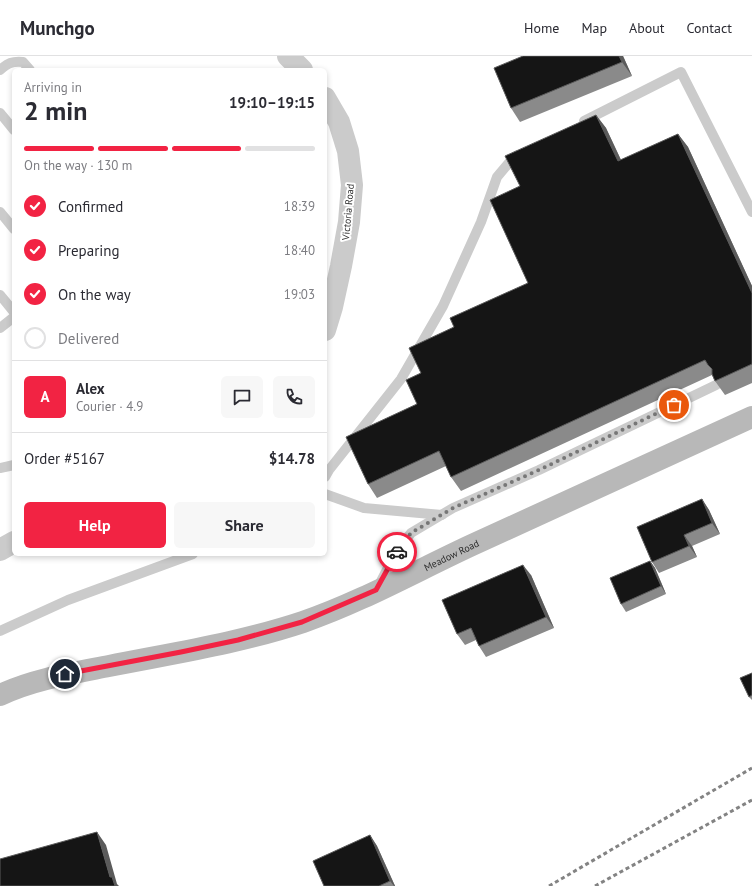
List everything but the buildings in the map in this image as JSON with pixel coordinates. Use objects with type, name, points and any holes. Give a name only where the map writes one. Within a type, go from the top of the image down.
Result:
[{"type":"main road","name":"Meadow Road","points":[[0,695],[36,682],[65,674],[238,640],[302,622],[376,590],[752,417]]},
{"type":"street","points":[[288,56],[300,68]]},
{"type":"street","name":"Victoria Road","points":[[327,101],[339,122],[344,136],[348,151],[352,185],[349,222],[341,266],[327,323]]},
{"type":"street","points":[[0,550],[12,543]]},
{"type":"lane","points":[[0,70],[9,63],[16,61],[23,62],[28,68]]},
{"type":"lane","points":[[576,126],[681,72],[752,212]]},
{"type":"lane","points":[[0,113],[12,128]]},
{"type":"lane","points":[[327,474],[401,379],[443,306],[481,222],[497,177],[513,158],[527,150]]},
{"type":"lane","points":[[0,212],[12,227]]},
{"type":"lane","points":[[0,295],[12,310]]},
{"type":"lane","points":[[0,328],[12,319]]},
{"type":"lane","points":[[376,590],[395,554],[411,533],[442,514],[539,470],[716,385]]},
{"type":"lane","points":[[0,468],[12,465]]},
{"type":"lane","points":[[327,495],[364,508],[442,514]]},
{"type":"lane","points":[[0,631],[68,600],[188,556]]},
{"type":"railway","points":[[549,886],[752,768]]},
{"type":"railway","points":[[595,886],[752,800]]},
{"type":"way so far","points":[[397,552],[411,533],[453,508],[539,470],[674,405]]},
{"type":"route","points":[[65,674],[238,640],[302,622],[376,590],[397,552]]}]
